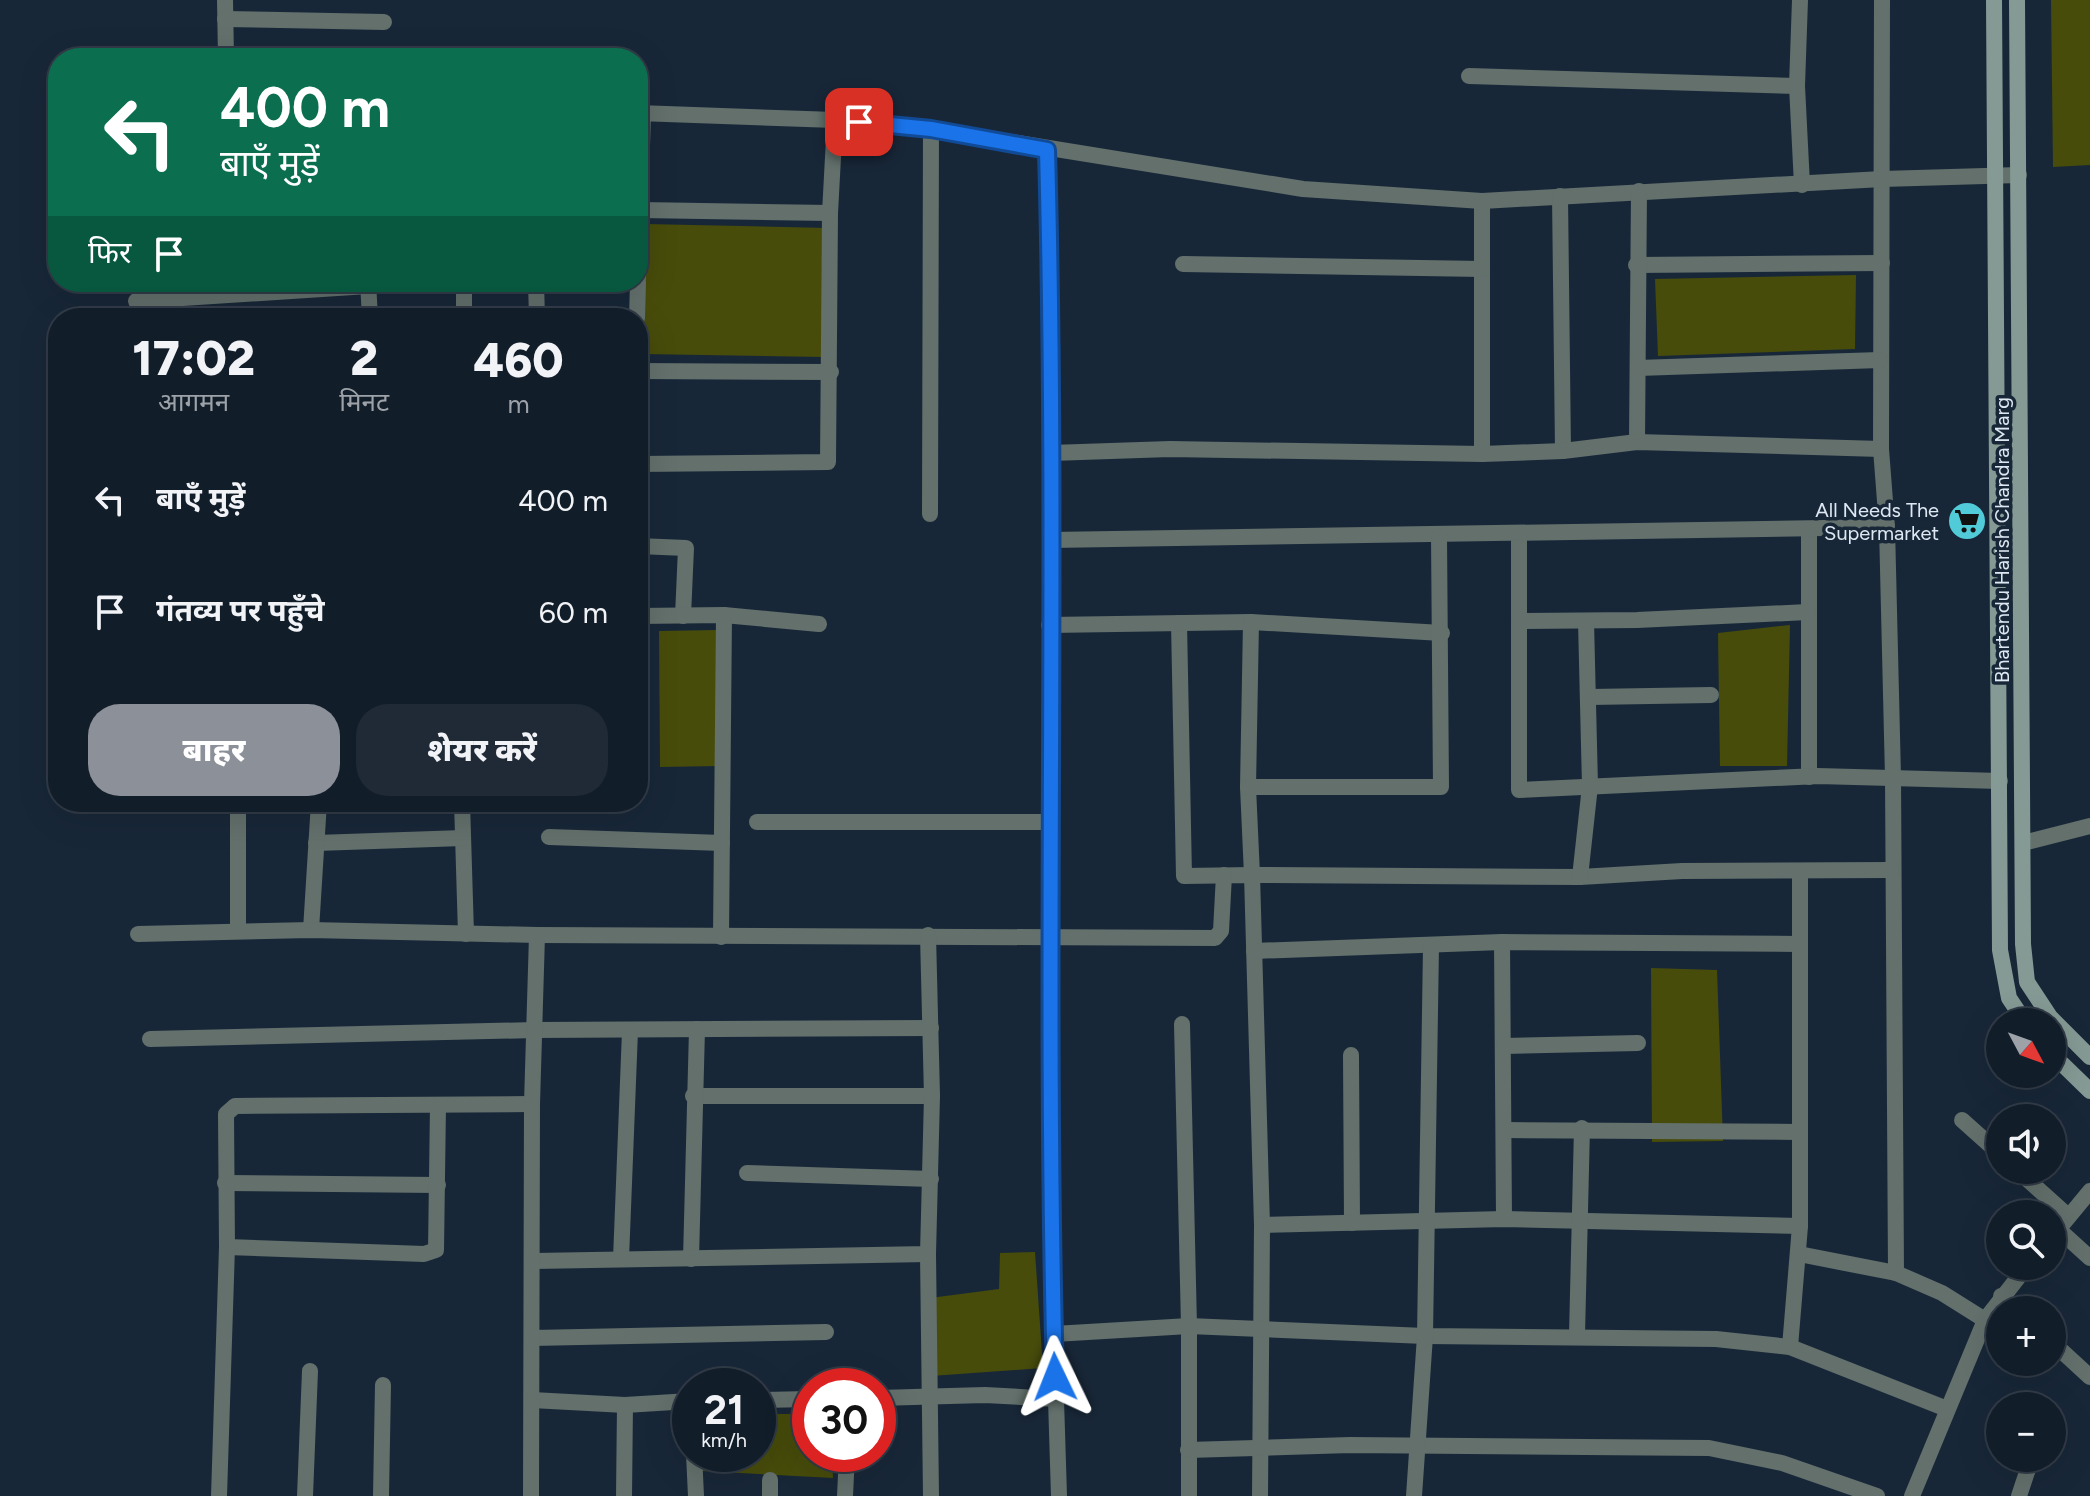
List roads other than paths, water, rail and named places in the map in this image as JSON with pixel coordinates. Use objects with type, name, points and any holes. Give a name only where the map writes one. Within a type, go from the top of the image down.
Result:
[{"type":"main road","name":"Bhartendu Harish Chandra Marg","points":[[1994,0],[2000,950],[2009,998],[2016,1008]]},
{"type":"main road","name":"Bhartendu Harish Chandra Marg","points":[[2017,0],[2023,944],[2027,982],[2050,1017],[2090,1057]]},
{"type":"main road","points":[[2066,1068],[2090,1091]]},
{"type":"street","points":[[225,0],[226,48]]},
{"type":"street","points":[[1800,0],[1797,86],[1802,185]]},
{"type":"street","points":[[1882,0],[1880,360],[1893,777],[1891,870],[1896,1273]]},
{"type":"street","points":[[225,19],[384,22]]},
{"type":"street","points":[[1469,76],[1797,86]]},
{"type":"street","points":[[648,113],[835,120],[931,129],[1303,189],[1482,201],[1882,179],[2019,175]]},
{"type":"street","points":[[648,464],[828,462],[830,213],[835,120]]},
{"type":"street","points":[[930,514],[931,129]]},
{"type":"street","points":[[1047,150],[1052,332],[1048,935],[1059,1496]]},
{"type":"street","points":[[1637,442],[1636,265],[1639,191]]},
{"type":"street","points":[[1560,196],[1563,451]]},
{"type":"street","points":[[1482,201],[1482,454]]},
{"type":"street","points":[[648,210],[830,213]]},
{"type":"street","points":[[1636,265],[1882,263]]},
{"type":"street","points":[[1183,264],[1482,269]]},
{"type":"street","points":[[136,301],[259,292]]},
{"type":"street","points":[[1638,368],[1880,360]]},
{"type":"street","points":[[648,371],[831,372]]},
{"type":"street","points":[[1051,453],[1170,449],[1482,454],[1563,451],[1637,442],[1881,449]]},
{"type":"street","points":[[1050,540],[1887,527]]},
{"type":"street","points":[[1809,529],[1809,777]]},
{"type":"street","points":[[1519,533],[1519,790],[1809,777],[2000,781]]},
{"type":"street","points":[[1248,787],[1441,787],[1439,536]]},
{"type":"street","points":[[648,546],[686,548],[683,616]]},
{"type":"street","points":[[1519,621],[1808,612]]},
{"type":"street","points":[[721,937],[724,615]]},
{"type":"street","points":[[648,616],[724,615],[819,624]]},
{"type":"street","points":[[1580,877],[1590,786],[1586,621]]},
{"type":"street","points":[[1049,625],[1251,622],[1442,633]]},
{"type":"street","points":[[1251,622],[1248,787],[1262,1225],[1260,1496]]},
{"type":"street","points":[[1179,623],[1184,876],[1580,877],[1682,871],[1891,870]]},
{"type":"street","points":[[1590,697],[1711,695]]},
{"type":"street","points":[[238,812],[238,931]]},
{"type":"street","points":[[311,930],[318,812]]},
{"type":"street","points":[[462,812],[466,934]]},
{"type":"street","points":[[757,822],[1050,822]]},
{"type":"street","points":[[2023,843],[2090,826]]},
{"type":"street","points":[[549,837],[722,843]]},
{"type":"street","points":[[316,843],[463,838]]},
{"type":"street","points":[[1790,1347],[1800,1226],[1800,871]]},
{"type":"street","points":[[138,934],[311,930],[721,937],[1048,935],[1215,938],[1221,931],[1224,875]]},
{"type":"street","points":[[531,1496],[534,1261],[532,1104],[537,935]]},
{"type":"street","points":[[928,935],[932,1096],[928,1254],[931,1496]]},
{"type":"street","points":[[1254,951],[1502,942],[1799,944]]},
{"type":"street","points":[[1502,942],[1504,1219]]},
{"type":"street","points":[[1414,1496],[1425,1336],[1424,1222],[1431,946]]},
{"type":"street","points":[[1182,1024],[1189,1326],[1189,1496]]},
{"type":"street","points":[[150,1039],[535,1030],[931,1028]]},
{"type":"street","points":[[691,1259],[697,1029]]},
{"type":"street","points":[[621,1259],[630,1031]]},
{"type":"street","points":[[1504,1046],[1638,1043]]},
{"type":"street","points":[[1351,1055],[1352,1223]]},
{"type":"street","points":[[693,1096],[932,1096]]},
{"type":"street","points":[[219,1496],[227,1247],[223,1119],[235,1106],[532,1104]]},
{"type":"street","points":[[227,1247],[430,1252],[438,1244],[438,1105]]},
{"type":"street","points":[[1962,1120],[1986,1141]]},
{"type":"street","points":[[1505,1130],[1582,1128],[1686,1134],[1799,1132]]},
{"type":"street","points":[[1577,1335],[1582,1128]]},
{"type":"street","points":[[747,1173],[931,1179]]},
{"type":"street","points":[[225,1183],[438,1185]]},
{"type":"street","points":[[2028,1184],[2040,1200]]},
{"type":"street","points":[[2066,1220],[2090,1191]]},
{"type":"street","points":[[1262,1225],[1504,1219],[1800,1226]]},
{"type":"street","points":[[2066,1233],[2090,1258]]},
{"type":"street","points":[[534,1261],[928,1254]]},
{"type":"street","points":[[1799,1254],[1896,1273],[1942,1293],[1985,1320],[1912,1496]]},
{"type":"street","points":[[2001,1296],[2015,1280]]},
{"type":"street","points":[[1054,1334],[1189,1326],[1425,1336],[1577,1335],[1716,1339],[1790,1347],[1947,1409]]},
{"type":"street","points":[[532,1338],[826,1332]]},
{"type":"street","points":[[2066,1355],[2090,1377]]},
{"type":"street","points":[[305,1496],[310,1371]]},
{"type":"street","points":[[381,1496],[383,1385]]},
{"type":"street","points":[[896,1397],[1056,1399]]},
{"type":"street","points":[[532,1400],[625,1405],[672,1402]]},
{"type":"street","points":[[624,1496],[625,1405]]},
{"type":"street","points":[[1188,1450],[1418,1445],[1709,1448],[1782,1463],[1877,1496]]},
{"type":"street","points":[[695,1472],[696,1496]]},
{"type":"street","points":[[845,1496],[846,1472]]},
{"type":"street","points":[[2019,1496],[2027,1472]]},
{"type":"place","name":"All Needs The Supermarket","points":[[1967,521]]}]
